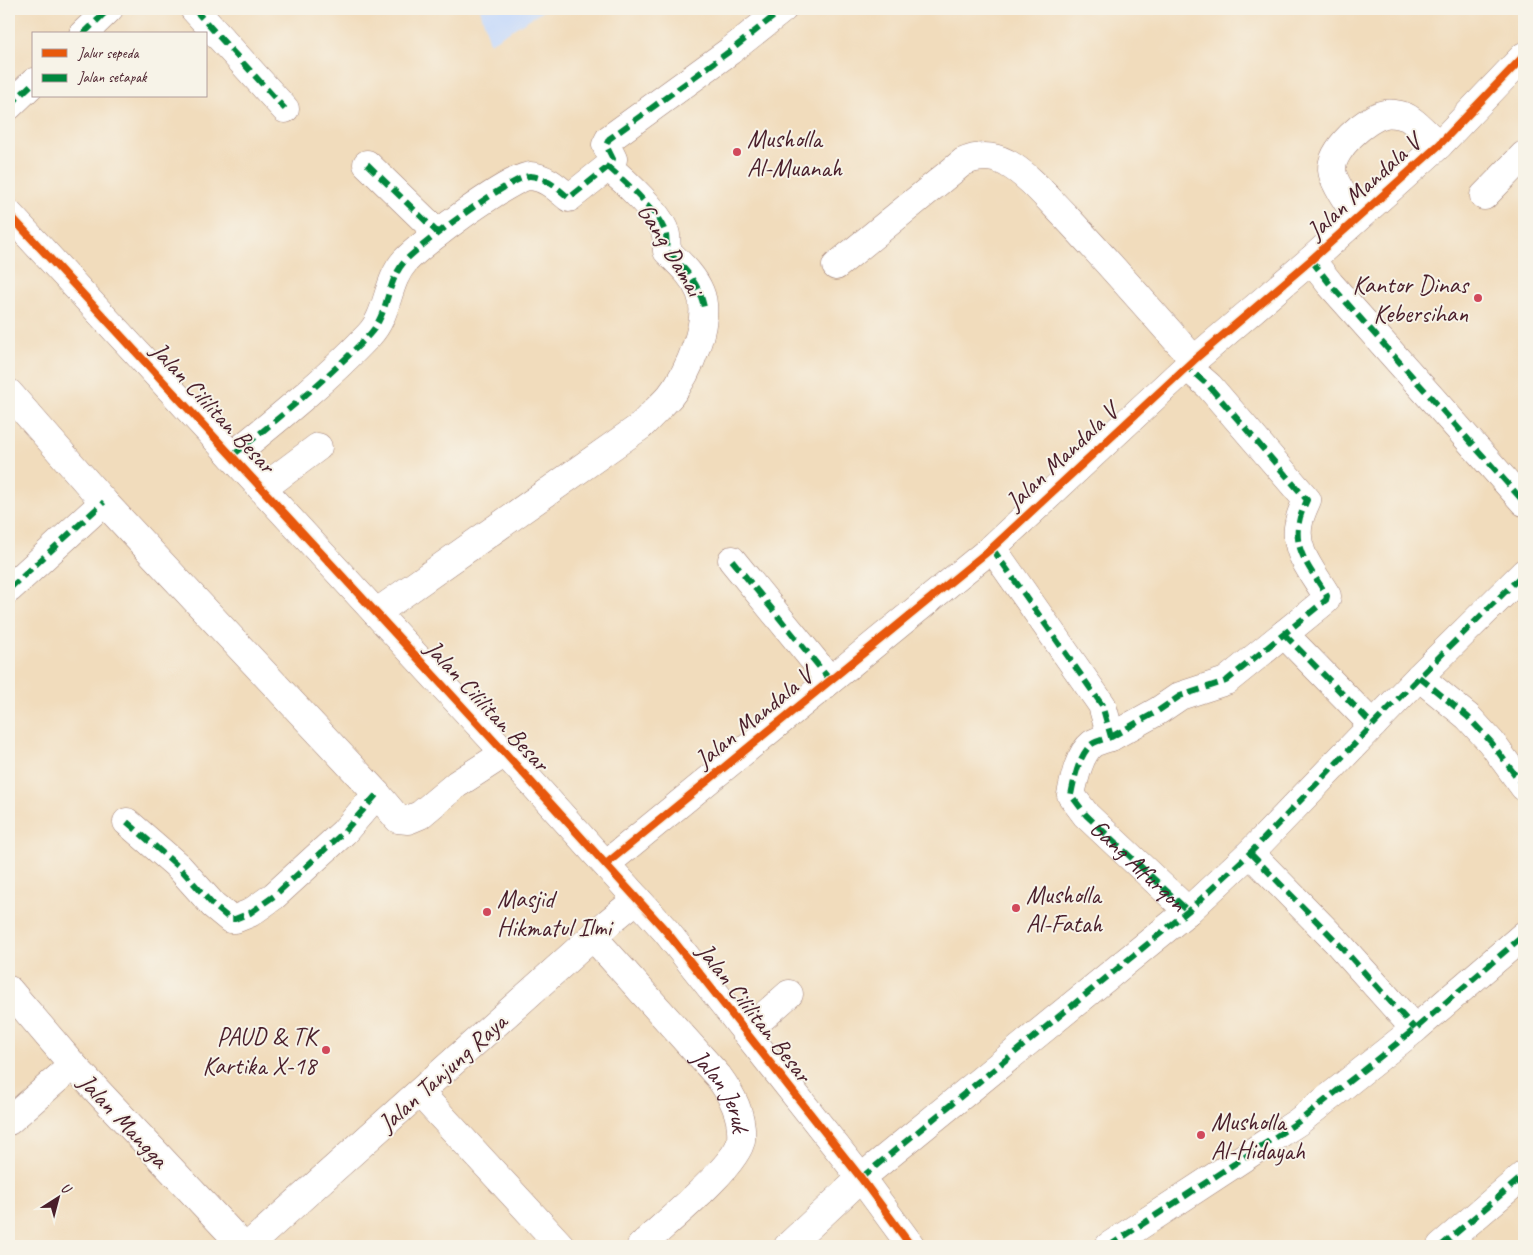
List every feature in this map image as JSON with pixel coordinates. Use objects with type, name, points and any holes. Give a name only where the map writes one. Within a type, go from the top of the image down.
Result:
[{"type":"street","points":[[85,32],[109,9]]},
{"type":"street","points":[[194,9],[285,110]]},
{"type":"street","points":[[232,456],[285,414],[370,334],[382,316],[396,274],[405,260],[438,233],[498,191],[528,176],[544,178],[570,198],[608,167],[613,159],[606,145],[609,139],[730,51],[783,9]]},
{"type":"street","name":"Jalan Mandala V","points":[[606,864],[992,548],[1191,364],[1439,145],[1524,56]]},
{"type":"street","points":[[9,106],[32,84]]},
{"type":"street","points":[[1357,217],[1333,176],[1332,169],[1338,152],[1359,129],[1375,117],[1387,113],[1405,116],[1439,145]]},
{"type":"street","points":[[1484,196],[1524,155]]},
{"type":"street","points":[[836,266],[963,162],[975,156],[989,157],[1007,163],[1031,181],[1086,238],[1307,500],[1298,523],[1298,544],[1305,563],[1327,596],[1326,600],[1226,681],[1180,696],[1158,711],[1111,737],[1102,705],[992,548]]},
{"type":"street","points":[[367,164],[438,233]]},
{"type":"street","name":"Gang Damai","points":[[376,613],[641,426],[671,395],[681,379],[701,336],[704,308],[701,294],[691,275],[666,251],[666,233],[655,214],[623,179],[608,167]]},
{"type":"street","name":"Jalan Cililitan Besar","points":[[9,214],[505,753],[666,932],[861,1178],[911,1246]]},
{"type":"street","points":[[1311,260],[1330,284],[1524,502]]},
{"type":"street","points":[[9,394],[104,502],[377,794],[398,819],[408,820],[420,815],[457,784],[505,753]]},
{"type":"street","points":[[262,489],[318,447]]},
{"type":"street","points":[[9,589],[104,502]]},
{"type":"street","points":[[732,560],[830,680]]},
{"type":"street","points":[[1188,911],[1250,853],[1419,677],[1524,573]]},
{"type":"street","points":[[1284,634],[1373,725]]},
{"type":"street","points":[[1419,677],[1468,717],[1491,742],[1524,786]]},
{"type":"street","name":"Gang Alfurqon","points":[[788,1246],[861,1178],[1188,911],[1086,815],[1071,795],[1077,768],[1092,744],[1111,737]]},
{"type":"street","points":[[127,822],[179,867],[213,905],[230,919],[235,919],[250,913],[274,896],[344,832],[377,794]]},
{"type":"street","points":[[1250,853],[1337,942],[1415,1029]]},
{"type":"street","name":"Jalan Tanjung Raya","points":[[248,1246],[637,899]]},
{"type":"street","points":[[1109,1246],[1298,1122],[1415,1029],[1524,935]]},
{"type":"street","name":"Jalan Jeruk","points":[[593,937],[718,1076],[731,1094],[738,1111],[741,1141],[737,1152],[720,1174],[640,1246]]},
{"type":"street","name":"Jalan Mangga","points":[[9,990],[73,1065],[243,1246]]},
{"type":"street","points":[[746,1032],[789,994]]},
{"type":"street","points":[[9,1121],[73,1065]]},
{"type":"street","points":[[420,1092],[561,1246]]},
{"type":"street","points":[[1441,1246],[1524,1175]]},
{"type":"shaded area","points":[[480,9],[546,9],[490,43]]},
{"type":"marked path","points":[[85,32],[109,9]]},
{"type":"marked path","points":[[194,9],[285,109]]},
{"type":"marked path","points":[[232,456],[320,383],[369,335],[376,327],[399,269],[405,261],[428,241],[466,212],[520,179],[530,176],[541,178],[569,198],[608,167],[613,159],[606,145],[609,139],[730,51],[783,9]]},
{"type":"marked path","points":[[9,106],[32,84]]},
{"type":"marked path","points":[[367,164],[438,233]]},
{"type":"marked path","points":[[608,167],[632,189],[658,218],[666,235],[667,251],[685,270],[694,283],[704,307]]},
{"type":"marked path","points":[[1311,260],[1330,284],[1524,502]]},
{"type":"marked path","points":[[1111,737],[1158,711],[1180,696],[1226,681],[1326,600],[1327,596],[1301,552],[1299,543],[1300,519],[1307,500],[1209,386],[1187,367]]},
{"type":"marked path","points":[[9,589],[104,502]]},
{"type":"marked path","points":[[992,548],[1102,705],[1111,737],[1094,743],[1087,748],[1078,768],[1071,795],[1086,815],[1188,911]]},
{"type":"marked path","points":[[732,560],[830,680]]},
{"type":"marked path","points":[[861,1178],[1188,911],[1250,853],[1419,677],[1524,573]]},
{"type":"marked path","points":[[1284,634],[1373,725]]},
{"type":"marked path","points":[[1419,677],[1468,717],[1491,742],[1524,787]]},
{"type":"marked path","points":[[127,822],[179,867],[213,905],[230,919],[235,919],[250,913],[274,896],[344,832],[377,794]]},
{"type":"marked path","points":[[1250,853],[1337,942],[1415,1029]]},
{"type":"marked path","points":[[1109,1246],[1298,1122],[1415,1029],[1524,935]]},
{"type":"marked path","points":[[1441,1246],[1524,1175]]},
{"type":"cycle path","points":[[606,864],[992,548],[1194,360],[1311,260],[1439,145],[1524,56]]},
{"type":"cycle path","points":[[9,214],[505,753],[666,931],[861,1178],[911,1246]]},
{"type":"place","name":"Musholla Al-Muanah","points":[[737,152]]},
{"type":"place","name":"Kantor Dinas Kebersihan","points":[[1478,298]]},
{"type":"place","name":"Musholla Al-Fatah","points":[[1016,908]]},
{"type":"place","name":"Masjid Hikmatul Ilmi","points":[[487,912]]},
{"type":"place","name":"PAUD & TK Kartika X-18","points":[[326,1050]]},
{"type":"place","name":"Musholla Al-Hidayah","points":[[1201,1135]]}]
